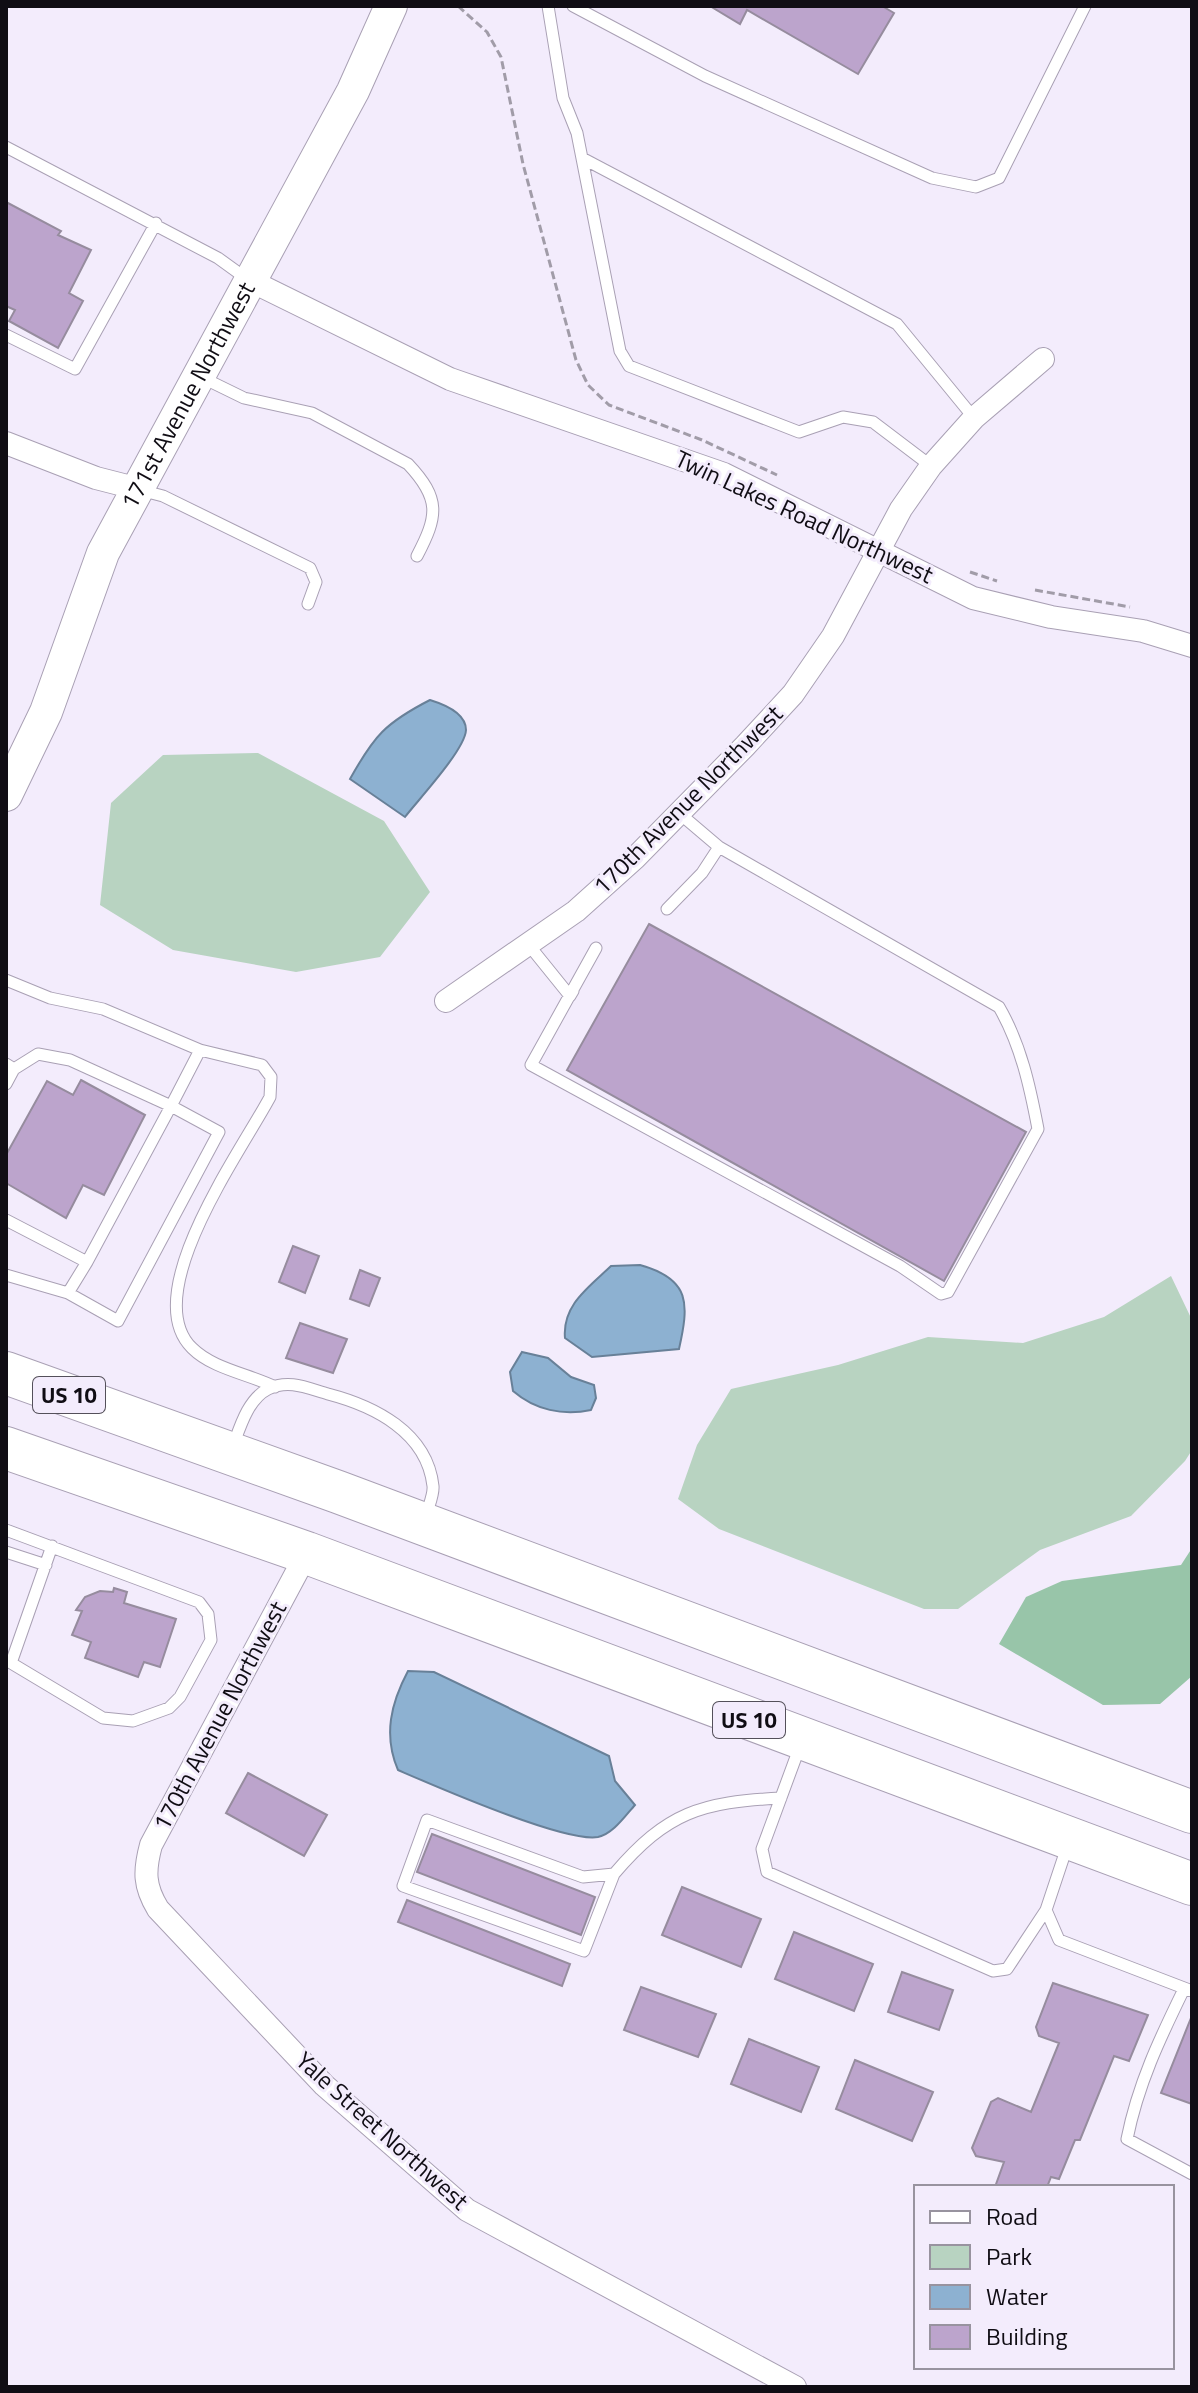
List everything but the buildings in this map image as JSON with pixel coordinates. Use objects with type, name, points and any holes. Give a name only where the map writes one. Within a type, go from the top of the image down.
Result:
[{"type":"highway","name":"US 10","points":[[6,1373],[231,1452],[1192,1812]]},
{"type":"highway","name":"US 10","points":[[6,1448],[307,1553],[1192,1884]]},
{"type":"street","name":"171st Avenue Northwest","points":[[6,795],[46,712],[87,591],[135,488],[353,91],[391,6]]},
{"type":"street","name":"Twin Lakes Road Northwest","points":[[249,280],[450,379],[724,474],[973,598],[1051,617],[1143,631],[1192,646]]},
{"type":"street","name":"170th Avenue Northwest","points":[[446,1001],[576,911],[679,813],[793,694],[833,636],[901,509],[931,466],[974,418],[1043,359]]},
{"type":"street","points":[[6,443],[96,478],[135,488]]},
{"type":"street","name":"170th Avenue Northwest","points":[[145,1882],[144,1870],[151,1845],[307,1553]]},
{"type":"street","name":"Yale Street Northwest","points":[[145,1882],[158,1909],[324,2085],[467,2210],[795,2387]]},
{"type":"lane","points":[[548,6],[563,98],[577,133],[620,351],[629,366],[799,432],[843,417],[873,422],[931,466]]},
{"type":"lane","points":[[573,6],[705,76],[932,178],[976,187],[999,178],[1085,6]]},
{"type":"lane","points":[[6,147],[156,223],[218,258],[249,280]]},
{"type":"lane","points":[[582,158],[897,324],[974,418]]},
{"type":"lane","points":[[6,335],[72,369],[78,367],[156,223]]},
{"type":"lane","points":[[199,376],[244,398],[312,413],[408,464],[418,474],[435,508],[432,528],[417,556]]},
{"type":"lane","points":[[135,488],[163,496],[310,568],[316,582],[308,604]]},
{"type":"lane","points":[[596,948],[531,1065],[900,1266],[941,1294],[948,1292],[1038,1129],[1025,1069],[999,1007],[719,847],[679,813]]},
{"type":"lane","points":[[667,909],[702,873],[719,847]]},
{"type":"lane","points":[[528,944],[570,996]]},
{"type":"lane","points":[[6,980],[50,998],[103,1009],[200,1050],[262,1065],[271,1077],[270,1097],[193,1240],[176,1284],[176,1313],[183,1338],[203,1357],[275,1387]]},
{"type":"lane","points":[[68,1293],[200,1050]]},
{"type":"lane","points":[[6,1084],[10,1066],[38,1054],[70,1060],[171,1106],[219,1132],[118,1321],[68,1293],[6,1275]]},
{"type":"lane","points":[[6,1220],[87,1262]]},
{"type":"lane","points":[[231,1452],[246,1413],[265,1390],[288,1383],[376,1410],[400,1426],[425,1457],[433,1488],[423,1524]]},
{"type":"lane","points":[[6,1530],[52,1546],[199,1602],[208,1614],[211,1640],[180,1697],[169,1708],[133,1721],[103,1718],[9,1662],[52,1546]]},
{"type":"lane","points":[[6,1552],[46,1565]]},
{"type":"lane","points":[[802,1740],[762,1849],[767,1872],[993,1971],[1007,1969],[1046,1910],[1069,1839]]},
{"type":"lane","points":[[614,1874],[583,1877],[427,1820],[403,1886],[584,1951],[614,1874],[636,1846],[664,1824],[706,1806],[781,1798]]},
{"type":"lane","points":[[1046,1910],[1059,1940],[1188,1990],[1147,2065],[1134,2101],[1127,2139],[1192,2174]]},
{"type":"path","points":[[961,568],[1008,584]]},
{"type":"path","points":[[1031,589],[1132,607]]},
{"type":"green space","points":[[258,753],[384,821],[430,892],[380,957],[296,972],[173,950],[100,905],[111,803],[163,755]]},
{"type":"green space","points":[[1171,1276],[1192,1320],[1192,1450],[1185,1461],[1131,1516],[1040,1550],[958,1609],[924,1609],[719,1529],[678,1499],[697,1445],[731,1389],[838,1365],[928,1337],[1023,1343],[1104,1317]]},
{"type":"green space","points":[[1192,1548],[1192,1676],[1160,1704],[1103,1705],[999,1644],[1026,1597],[1062,1581],[1181,1565]]},
{"type":"water","points":[[430,700],[458,714],[466,730],[450,762],[405,817],[350,779],[382,732]]},
{"type":"water","points":[[640,1265],[669,1278],[682,1295],[685,1306],[679,1349],[592,1357],[565,1338],[565,1326],[572,1306],[586,1289],[611,1266]]},
{"type":"water","points":[[522,1352],[548,1358],[571,1377],[594,1385],[596,1398],[591,1410],[550,1410],[531,1403],[513,1391],[510,1372]]},
{"type":"water","points":[[408,1671],[434,1672],[609,1756],[615,1781],[635,1805],[609,1832],[598,1837],[581,1836],[499,1812],[398,1770],[391,1744],[391,1719]]}]
